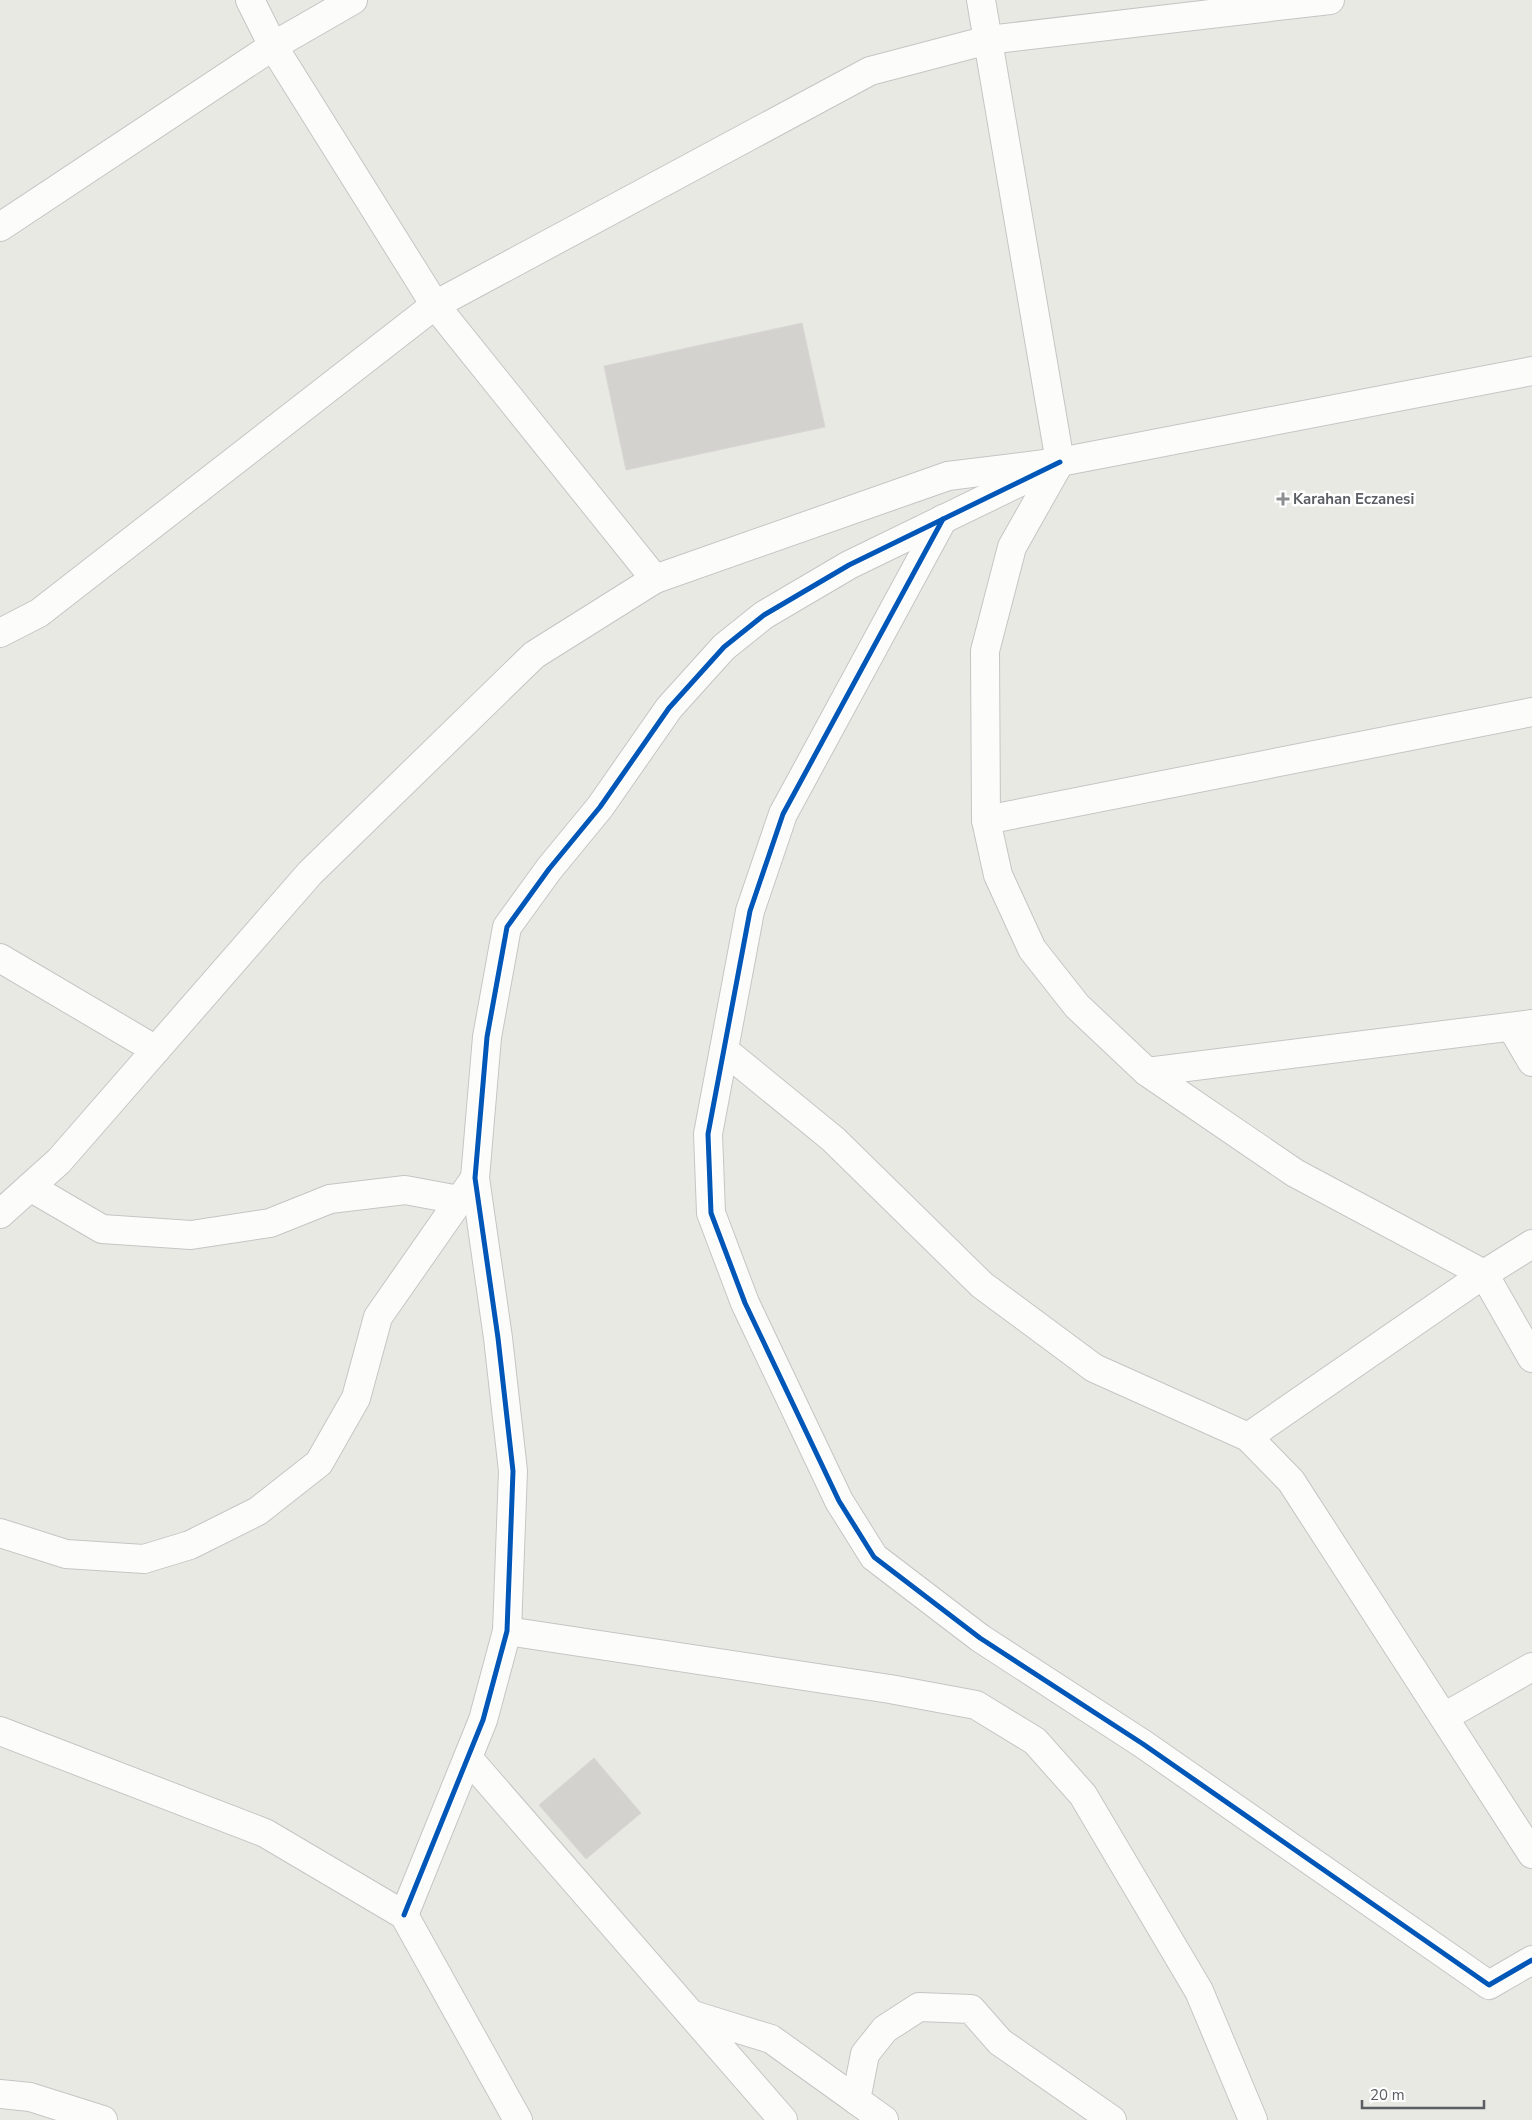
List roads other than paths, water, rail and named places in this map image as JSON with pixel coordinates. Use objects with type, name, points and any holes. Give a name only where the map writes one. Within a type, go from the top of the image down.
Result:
[{"type":"street","points":[[250,0],[273,46],[435,305],[655,579]]},
{"type":"street","points":[[0,227],[273,46],[353,0]]},
{"type":"street","points":[[981,0],[1060,462],[1012,546],[985,651],[986,820],[998,875],[1032,949],[1077,1006],[1147,1072],[1294,1173],[1484,1274],[1532,1358]]},
{"type":"street","points":[[0,633],[39,613],[435,305],[870,71],[988,40],[1330,0]]},
{"type":"street","points":[[0,1214],[59,1161],[310,873],[534,655],[655,579],[948,476],[1060,462],[1532,372]]},
{"type":"street","points":[[404,1914],[483,1720],[506,1631],[513,1472],[498,1338],[474,1178],[487,1037],[507,927],[549,869],[600,807],[670,708],[724,648],[764,616],[841,570],[1060,462]]},
{"type":"street","points":[[943,519],[783,814],[750,911],[708,1134],[711,1213],[745,1303],[839,1501],[874,1557],[980,1638],[1142,1744],[1489,1985],[1532,1960]]},
{"type":"street","points":[[986,820],[1532,712]]},
{"type":"street","points":[[0,958],[156,1050]]},
{"type":"street","points":[[1147,1072],[1522,1026],[1532,1062]]},
{"type":"street","points":[[724,1050],[833,1139],[982,1285],[1094,1368],[1248,1437],[1291,1481],[1532,1854]]},
{"type":"street","points":[[0,1533],[66,1554],[144,1559],[190,1545],[258,1511],[319,1463],[356,1398],[378,1317],[474,1178]]},
{"type":"street","points":[[30,1187],[102,1229],[191,1235],[270,1223],[330,1199],[405,1190],[459,1200]]},
{"type":"street","points":[[1248,1437],[1484,1274],[1532,1244]]},
{"type":"street","points":[[506,1631],[890,1689],[976,1706],[1035,1741],[1083,1795],[1199,1992],[1253,2120]]},
{"type":"street","points":[[1444,1717],[1532,1667]]},
{"type":"street","points":[[0,1732],[265,1833],[404,1914],[518,2120]]},
{"type":"street","points":[[468,1758],[783,2120]]},
{"type":"street","points":[[856,2100],[865,2054],[885,2029],[919,2007],[971,2009],[1000,2042],[1112,2120]]},
{"type":"street","points":[[693,2015],[771,2039],[884,2120]]},
{"type":"street","points":[[0,2094],[30,2097],[103,2120]]},
{"type":"place","name":"Karahan Eczanesi","points":[[1283,499]]}]
